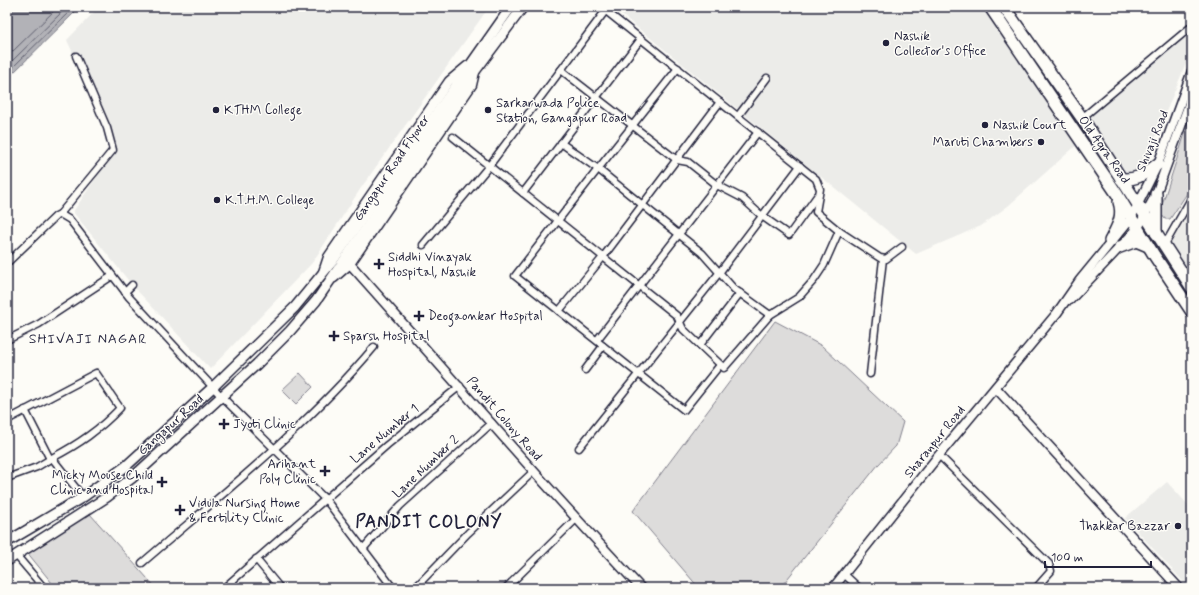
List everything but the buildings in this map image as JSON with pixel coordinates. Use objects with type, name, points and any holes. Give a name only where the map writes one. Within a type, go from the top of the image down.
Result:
[{"type":"highway","name":"Old Agra Road","points":[[990,7],[1117,194],[1148,246],[1192,312]]},
{"type":"highway","name":"Old Agra Road","points":[[1004,7],[1082,118],[1156,235],[1192,288]]},
{"type":"highway","points":[[1122,179],[1134,179],[1139,177],[1158,164]]},
{"type":"highway","points":[[1117,194],[1122,215],[1115,244],[1136,241],[1148,246]]},
{"type":"highway","points":[[1156,194],[1156,235]]},
{"type":"main road","points":[[473,67],[511,7]]},
{"type":"main road","points":[[473,67],[523,7]]},
{"type":"main road","name":"Gangapur Road Flyover","points":[[330,281],[336,264],[473,67]]},
{"type":"main road","name":"Gangapur Road Flyover","points":[[322,274],[336,264]]},
{"type":"main road","name":"Gangapur Road","points":[[7,542],[83,497],[125,467],[213,387],[295,307],[322,274]]},
{"type":"main road","name":"Gangapur Road","points":[[7,561],[107,497],[132,478],[222,397],[290,332],[316,301],[330,281]]},
{"type":"street","points":[[424,245],[488,166],[560,70],[603,9],[816,179],[820,193],[816,212],[839,231],[872,254],[883,259],[886,259],[902,247]]},
{"type":"street","points":[[1082,118],[1192,26]]},
{"type":"street","points":[[523,193],[641,39]]},
{"type":"street","points":[[7,263],[56,216],[60,214],[113,150],[107,128],[76,56]]},
{"type":"street","points":[[330,281],[350,264],[472,85],[473,67]]},
{"type":"street","points":[[322,274],[328,257],[449,81],[473,67]]},
{"type":"street","points":[[678,68],[515,276],[684,410],[720,365]]},
{"type":"street","points":[[560,70],[677,160],[688,162],[717,185],[742,198],[762,216],[789,235],[820,193]]},
{"type":"street","name":"Shivaji Road","points":[[1131,218],[1158,164],[1192,71]]},
{"type":"street","points":[[738,116],[767,78]]},
{"type":"street","name":"Shivaji Road","points":[[1138,228],[1156,194],[1192,96]]},
{"type":"street","points":[[559,311],[603,257],[720,102]]},
{"type":"street","points":[[597,340],[758,132]]},
{"type":"street","points":[[453,137],[677,316],[683,329],[724,368],[770,315],[799,297],[814,280],[824,265],[839,231]]},
{"type":"street","points":[[561,143],[598,169],[680,234],[702,253],[740,294],[770,315]]},
{"type":"street","points":[[579,448],[638,373],[680,323],[800,166]]},
{"type":"street","points":[[1164,246],[1192,197]]},
{"type":"street","points":[[60,214],[70,220],[124,292],[222,397],[326,500],[393,588]]},
{"type":"street","name":"Sharanpur Road","points":[[833,588],[939,455],[1115,244],[1131,218]]},
{"type":"street","name":"Sharanpur Road","points":[[1115,244],[1138,228]]},
{"type":"street","points":[[870,374],[883,259]]},
{"type":"street","name":"Pandit Colony Road","points":[[350,264],[492,422],[576,519],[641,588]]},
{"type":"street","points":[[7,340],[39,324],[112,276]]},
{"type":"street","points":[[124,292],[132,285]]},
{"type":"street","points":[[700,345],[740,294]]},
{"type":"street","points":[[142,563],[275,448],[358,366],[374,346]]},
{"type":"street","points":[[585,370],[603,346]]},
{"type":"street","points":[[7,420],[96,373],[120,408],[103,426],[76,445],[37,467],[7,478]]},
{"type":"street","name":"Lane Number 1","points":[[326,500],[388,445],[460,386]]},
{"type":"street","points":[[996,388],[1179,588]]},
{"type":"street","points":[[25,410],[51,459],[83,497]]},
{"type":"street","name":"Lane Number 2","points":[[363,549],[400,506],[492,422]]},
{"type":"street","points":[[939,455],[1049,564],[1051,571],[1036,588]]},
{"type":"street","points":[[415,588],[468,533],[534,471]]},
{"type":"street","points":[[224,588],[326,500]]},
{"type":"street","points":[[506,588],[576,519]]},
{"type":"street","points":[[16,555],[44,588]]},
{"type":"street","points":[[256,560],[280,588]]},
{"type":"street","points":[[844,574],[859,588]]},
{"type":"shaded area","name":"K.T.H.M. College","points":[[99,7],[489,7],[361,188],[312,263],[210,369],[132,285],[73,212],[116,148],[67,40]]},
{"type":"shaded area","points":[[612,7],[981,7],[1079,143],[1008,206],[981,226],[916,254]]},
{"type":"shaded area","points":[[1192,28],[1192,49],[1144,165],[1137,174],[1125,171],[1086,119]]},
{"type":"shaded area","points":[[1192,112],[1192,186],[1170,219],[1165,219],[1162,215],[1161,208]]},
{"type":"shaded area","points":[[1192,210],[1192,275],[1171,243]]},
{"type":"shaded area","points":[[775,321],[822,346],[903,422],[896,446],[878,465],[780,588],[699,588],[633,511]]},
{"type":"shaded area","points":[[300,373],[313,387],[296,404],[282,390]]},
{"type":"shaded area","name":"Thakkar Bazzar","points":[[1167,482],[1192,509],[1192,588],[1189,588],[1125,518]]},
{"type":"shaded area","points":[[90,514],[156,588],[56,588],[26,551]]},
{"type":"water","points":[[7,7],[80,7],[7,79]]},
{"type":"place","name":"Nashik Collector's Office","points":[[886,43]]},
{"type":"place","name":"KTHM College","points":[[216,110]]},
{"type":"place","name":"Sarkarwada Police Station, Gangapur Road","points":[[488,110]]},
{"type":"place","name":"Nashik Court","points":[[985,125]]},
{"type":"place","name":"Maruti Chambers","points":[[1041,142]]},
{"type":"place","name":"K.T.H.M. College","points":[[217,200]]},
{"type":"place","name":"Siddhi Vinayak Hospital, Nashik","points":[[379,264]]},
{"type":"place","name":"Deogaonkar Hospital","points":[[419,316]]},
{"type":"place","name":"Sparsh Hospital","points":[[334,336]]},
{"type":"place","name":"Jyoti Clinic","points":[[224,424]]},
{"type":"place","name":"Arihant Poly Clinic","points":[[325,471]]},
{"type":"place","name":"Micky Mouse Child Clinic and Hospital","points":[[162,482]]},
{"type":"place","name":"Vidula Nursing Home & Fertility Clinic","points":[[180,510]]},
{"type":"place","name":"Thakkar Bazzar","points":[[1178,526]]},
{"type":"district","name":"SHIVAJI NAGAR","points":[[88,339]]},
{"type":"district","name":"PANDIT COLONY","points":[[429,522]]}]
